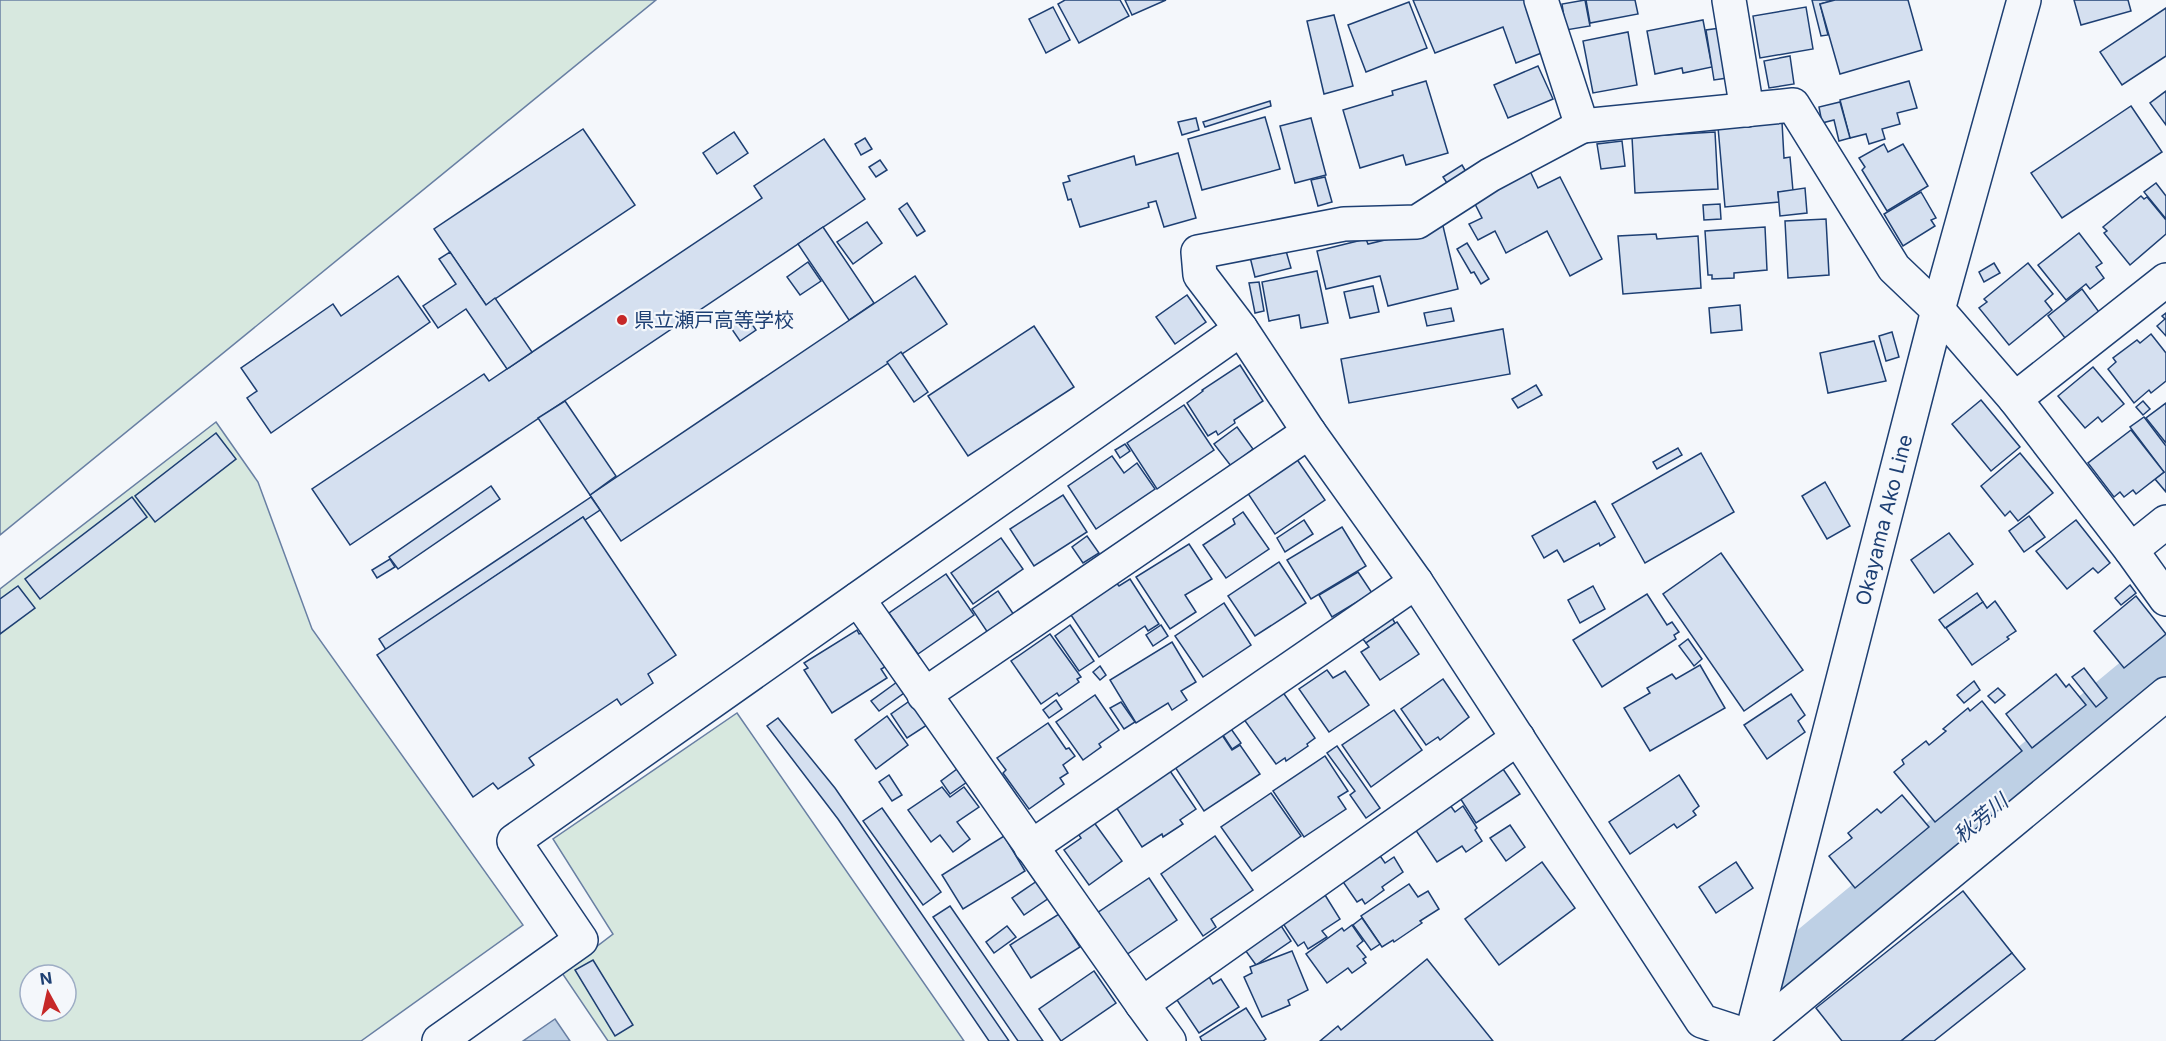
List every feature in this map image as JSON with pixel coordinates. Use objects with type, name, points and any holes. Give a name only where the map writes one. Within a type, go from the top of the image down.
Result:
[{"type":"street","points":[[1541,0],[1582,126]]},
{"type":"street","points":[[1729,0],[1747,110]]},
{"type":"street","name":"Okayama Ako Line","points":[[1751,1040],[1938,310],[2024,0]]},
{"type":"street","points":[[2166,599],[2015,399],[1938,310],[1894,268],[1793,105],[1582,126],[1490,175],[1417,222],[1344,224],[1197,252],[1200,275],[1241,329],[1309,432],[1416,582],[1702,1021],[1751,1040],[2166,694]]},
{"type":"street","points":[[2015,399],[2166,280]]},
{"type":"street","points":[[439,1041],[581,940],[514,841],[1241,329]]},
{"type":"street","points":[[924,695],[1309,432]]},
{"type":"street","points":[[2131,550],[2166,522]]},
{"type":"street","points":[[1031,847],[1416,582]]},
{"type":"street","points":[[858,599],[1169,1041]]},
{"type":"street","points":[[1142,1004],[1518,738]]},
{"type":"shaded area","points":[[0,0],[656,0],[0,535]]},
{"type":"shaded area","points":[[216,422],[258,482],[312,629],[523,925],[361,1041],[0,1041],[0,589]]},
{"type":"shaded area","points":[[737,713],[964,1041],[608,1041],[562,973],[613,934],[553,839]]},
{"type":"water","points":[[555,1019],[570,1041],[523,1041]]},
{"type":"building","points":[[1065,0],[1120,0],[1129,16],[1079,43],[1058,4]]},
{"type":"building","points":[[1125,0],[1166,0],[1132,15]]},
{"type":"building","points":[[1413,0],[1525,0],[1544,52],[1516,63],[1503,27],[1435,53]]},
{"type":"building","points":[[1585,0],[1590,26],[1566,30],[1562,4]]},
{"type":"building","points":[[1586,0],[1635,0],[1638,14],[1590,23]]},
{"type":"building","points":[[1812,0],[1835,0],[1820,4],[1828,35],[1821,36]]},
{"type":"building","points":[[1835,0],[1908,0],[1922,50],[1840,74],[1820,4]]},
{"type":"building","points":[[2074,0],[2128,0],[2131,11],[2081,25]]},
{"type":"building","points":[[1409,2],[1427,48],[1366,72],[1348,25]]},
{"type":"building","points":[[1053,7],[1070,40],[1046,53],[1029,19]]},
{"type":"building","points":[[1806,7],[1813,49],[1760,58],[1753,16]]},
{"type":"building","points":[[2166,8],[2166,56],[2122,85],[2100,52]]},
{"type":"building","points":[[1334,15],[1353,86],[1324,94],[1307,21]]},
{"type":"building","points":[[1703,20],[1712,67],[1683,73],[1682,68],[1655,74],[1647,31]]},
{"type":"building","points":[[1720,28],[1727,78],[1714,80],[1706,30]]},
{"type":"building","points":[[1628,32],[1637,85],[1593,93],[1583,41]]},
{"type":"building","points":[[1790,56],[1794,84],[1769,88],[1764,61]]},
{"type":"building","points":[[1538,66],[1553,99],[1508,118],[1494,85]]},
{"type":"building","points":[[1426,81],[1448,153],[1406,165],[1403,155],[1360,168],[1343,110],[1393,95],[1392,91]]},
{"type":"building","points":[[1909,81],[1917,108],[1897,113],[1900,124],[1882,129],[1885,139],[1869,144],[1866,134],[1850,138],[1840,100]]},
{"type":"building","points":[[2166,91],[2166,125],[2150,103]]},
{"type":"building","points":[[1270,101],[1271,106],[1205,127],[1203,122]]},
{"type":"building","points":[[1840,102],[1850,138],[1839,141],[1834,120],[1822,123],[1819,107]]},
{"type":"building","points":[[2131,106],[2162,152],[2062,218],[2031,173]]},
{"type":"building","points":[[1265,117],[1280,169],[1202,190],[1188,139]]},
{"type":"building","points":[[1196,118],[1199,130],[1182,135],[1178,122]]},
{"type":"building","points":[[1311,118],[1326,175],[1295,183],[1280,126]]},
{"type":"building","points":[[1782,122],[1784,158],[1790,157],[1793,191],[1778,192],[1779,202],[1725,207],[1718,127]]},
{"type":"building","points":[[583,129],[635,205],[486,305],[434,229]]},
{"type":"building","points":[[734,132],[748,153],[717,174],[703,153]]},
{"type":"building","points":[[1715,132],[1718,189],[1635,193],[1632,137]]},
{"type":"building","points":[[865,138],[872,149],[861,155],[855,144]]},
{"type":"building","points":[[824,139],[865,199],[350,545],[312,489],[484,374],[489,381],[762,198],[754,186]]},
{"type":"building","points":[[1622,141],[1625,166],[1601,169],[1597,144]]},
{"type":"building","points":[[1884,144],[1888,152],[1903,144],[1928,186],[1887,211],[1862,170],[1865,167],[1859,158]]},
{"type":"building","points":[[1178,153],[1196,218],[1164,227],[1156,201],[1148,203],[1149,207],[1080,227],[1063,183],[1070,181],[1068,176],[1134,156],[1136,165]]},
{"type":"building","points":[[880,160],[887,170],[876,177],[869,167]]},
{"type":"building","points":[[1462,165],[1469,177],[1451,189],[1443,177]]},
{"type":"building","points":[[1529,169],[1538,188],[1560,177],[1602,259],[1570,276],[1547,231],[1506,253],[1495,231],[1478,240],[1469,224],[1482,218],[1472,198]]},
{"type":"building","points":[[1325,177],[1332,202],[1318,206],[1311,180]]},
{"type":"building","points":[[2156,183],[2166,196],[2166,219],[2144,192]]},
{"type":"building","points":[[1805,188],[1807,213],[1780,216],[1778,192]]},
{"type":"building","points":[[1921,192],[1936,218],[1931,220],[1935,226],[1903,246],[1884,214]]},
{"type":"building","points":[[2141,196],[2144,199],[2147,197],[2166,220],[2166,234],[2130,265],[2104,233],[2107,231],[2103,227]]},
{"type":"building","points":[[907,203],[925,231],[917,236],[899,209]]},
{"type":"building","points":[[1720,204],[1721,219],[1704,220],[1703,205]]},
{"type":"building","points":[[1826,219],[1829,275],[1788,278],[1785,221]]},
{"type":"building","points":[[867,222],[882,243],[853,264],[837,242]]},
{"type":"building","points":[[1443,226],[1458,289],[1388,306],[1380,276],[1326,289],[1317,251],[1366,239],[1368,244]]},
{"type":"building","points":[[823,227],[874,303],[849,320],[798,244]]},
{"type":"building","points":[[1765,227],[1767,270],[1734,273],[1734,278],[1712,279],[1712,275],[1708,275],[1705,231]]},
{"type":"building","points":[[2079,233],[2102,263],[2096,267],[2104,278],[2090,289],[2086,284],[2066,300],[2038,265]]},
{"type":"building","points":[[1656,234],[1657,239],[1698,236],[1701,288],[1623,294],[1618,236]]},
{"type":"building","points":[[1467,243],[1489,279],[1481,284],[1474,272],[1471,273],[1457,249]]},
{"type":"building","points":[[1284,244],[1291,268],[1255,277],[1249,253]]},
{"type":"building","points":[[450,252],[486,305],[495,298],[532,352],[507,369],[466,309],[438,328],[423,306],[456,284],[439,259]]},
{"type":"building","points":[[808,262],[821,281],[800,295],[787,277]]},
{"type":"building","points":[[1994,263],[2000,273],[1984,282],[1979,272]]},
{"type":"building","points":[[2028,263],[2053,294],[2045,301],[2052,310],[2009,345],[1979,308],[1987,302],[1984,299]]},
{"type":"building","points":[[1317,271],[1328,323],[1301,328],[1299,315],[1269,321],[1262,282]]},
{"type":"building","points":[[398,276],[430,322],[271,433],[247,398],[257,391],[241,368],[333,304],[341,316]]},
{"type":"building","points":[[915,276],[947,324],[621,541],[590,495]]},
{"type":"building","points":[[1259,282],[1264,311],[1255,313],[1249,283]]},
{"type":"building","points":[[1373,286],[1379,312],[1350,318],[1344,292]]},
{"type":"building","points":[[2082,289],[2099,312],[2065,338],[2048,316]]},
{"type":"building","points":[[1187,295],[1206,322],[1175,344],[1156,317]]},
{"type":"building","points":[[1740,305],[1742,330],[1711,333],[1709,308]]},
{"type":"building","points":[[1451,308],[1454,321],[1427,326],[1424,313]]},
{"type":"building","points":[[2166,313],[2166,336],[2157,326],[2165,319],[2162,316]]},
{"type":"building","points":[[745,314],[756,330],[740,341],[729,325]]},
{"type":"building","points":[[1034,326],[1074,387],[968,456],[928,396]]},
{"type":"building","points":[[1503,329],[1510,374],[1349,403],[1341,359]]},
{"type":"building","points":[[1892,332],[1899,357],[1886,361],[1879,336]]},
{"type":"building","points":[[2151,334],[2166,353],[2166,381],[2151,393],[2149,390],[2134,403],[2108,369],[2116,362],[2113,358],[2137,340],[2140,343]]},
{"type":"building","points":[[1874,341],[1886,381],[1828,393],[1820,353]]},
{"type":"building","points":[[901,352],[928,392],[914,402],[887,362]]},
{"type":"building","points":[[1240,365],[1263,401],[1234,420],[1235,423],[1218,435],[1216,431],[1208,436],[1187,403],[1202,390]]},
{"type":"building","points":[[2093,367],[2124,404],[2102,422],[2098,417],[2085,428],[2058,396]]},
{"type":"building","points":[[1536,385],[1542,395],[1518,408],[1512,399]]},
{"type":"building","points":[[1981,400],[2020,447],[1991,471],[1952,424]]},
{"type":"building","points":[[565,401],[616,476],[590,495],[538,418]]},
{"type":"building","points":[[2143,401],[2150,409],[2143,415],[2136,407]]},
{"type":"building","points":[[2166,403],[2166,443],[2146,418]]},
{"type":"building","points":[[1184,405],[1214,450],[1157,489],[1127,443]]},
{"type":"building","points":[[2144,417],[2166,446],[2166,492],[2155,479],[2164,472],[2130,427]]},
{"type":"building","points":[[1237,427],[1253,449],[1231,466],[1214,444]]},
{"type":"building","points":[[2131,430],[2164,472],[2136,494],[2133,490],[2124,497],[2120,492],[2114,497],[2088,463]]},
{"type":"building","points":[[216,433],[236,459],[155,522],[135,496]]},
{"type":"building","points":[[1125,444],[1130,451],[1120,458],[1115,450]]},
{"type":"building","points":[[1678,448],[1682,455],[1657,469],[1653,462]]},
{"type":"building","points":[[1701,453],[1734,512],[1645,563],[1612,504]]},
{"type":"building","points":[[2020,453],[2053,493],[2018,521],[2010,511],[2005,516],[1981,486]]},
{"type":"building","points":[[1112,456],[1124,473],[1137,463],[1155,489],[1096,529],[1068,486]]},
{"type":"building","points":[[1296,458],[1325,500],[1275,534],[1247,492]]},
{"type":"building","points":[[1825,482],[1850,526],[1827,539],[1802,496]]},
{"type":"building","points":[[491,486],[500,499],[398,569],[389,557]]},
{"type":"building","points":[[1063,495],[1087,532],[1034,566],[1010,529]]},
{"type":"building","points":[[132,497],[147,517],[40,599],[25,579]]},
{"type":"building","points":[[591,497],[600,510],[585,520],[583,517],[386,650],[379,639]]},
{"type":"building","points":[[1595,501],[1615,537],[1564,562],[1557,550],[1544,558],[1532,536]]},
{"type":"building","points":[[1243,512],[1269,549],[1226,578],[1203,545],[1235,524],[1233,519]]},
{"type":"building","points":[[2029,516],[2045,537],[2024,552],[2009,531]]},
{"type":"building","points":[[583,517],[676,655],[648,674],[653,683],[621,705],[617,699],[529,758],[534,765],[498,789],[493,783],[473,797],[377,655]]},
{"type":"building","points":[[1304,520],[1313,534],[1285,552],[1277,538]]},
{"type":"building","points":[[2076,520],[2110,563],[2098,573],[2093,568],[2067,589],[2036,551]]},
{"type":"building","points":[[1342,527],[1366,566],[1311,599],[1287,560]]},
{"type":"building","points":[[1949,533],[1973,564],[1934,593],[1911,560]]},
{"type":"building","points":[[1087,536],[1099,553],[1083,563],[1072,547]]},
{"type":"building","points":[[1001,538],[1023,569],[973,604],[951,573]]},
{"type":"building","points":[[1189,544],[1212,579],[1185,595],[1196,612],[1170,629],[1136,577]]},
{"type":"building","points":[[1721,553],[1803,670],[1744,711],[1663,594]]},
{"type":"building","points":[[390,559],[395,567],[377,578],[372,570]]},
{"type":"building","points":[[1279,562],[1306,603],[1255,636],[1228,596]]},
{"type":"building","points":[[1358,572],[1372,593],[1332,617],[1319,595]]},
{"type":"building","points":[[946,574],[974,615],[918,654],[889,613]]},
{"type":"building","points":[[1130,579],[1159,624],[1148,631],[1145,626],[1099,657],[1071,615],[1093,600],[1090,597],[1114,580],[1119,586]]},
{"type":"building","points":[[2130,585],[2136,593],[2121,605],[2115,598]]},
{"type":"building","points":[[18,586],[35,608],[0,634],[0,599]]},
{"type":"building","points":[[1593,586],[1605,609],[1580,623],[1568,600]]},
{"type":"building","points":[[998,591],[1014,615],[988,633],[972,609]]},
{"type":"building","points":[[1977,593],[1983,602],[1945,628],[1939,620]]},
{"type":"building","points":[[1647,594],[1667,625],[1672,622],[1679,632],[1674,635],[1676,639],[1602,687],[1573,640]]},
{"type":"building","points":[[2136,596],[2166,634],[2124,668],[2094,631]]},
{"type":"building","points":[[1995,601],[2016,631],[2007,637],[2009,639],[1972,665],[1946,628],[1983,602],[1987,608]]},
{"type":"building","points":[[1224,603],[1251,645],[1203,677],[1175,636]]},
{"type":"building","points":[[1392,618],[1395,623],[1366,643],[1362,638]]},
{"type":"building","points":[[1397,622],[1419,654],[1380,680],[1361,652],[1369,647],[1366,643]]},
{"type":"building","points":[[1070,625],[1094,661],[1079,671],[1055,636]]},
{"type":"building","points":[[1161,625],[1168,636],[1153,646],[1146,635]]},
{"type":"building","points":[[857,630],[859,634],[863,633],[885,667],[881,669],[887,678],[832,713],[804,670],[808,668],[804,663]]},
{"type":"building","points":[[1050,634],[1081,677],[1077,679],[1079,682],[1059,696],[1057,693],[1041,704],[1011,661]]},
{"type":"building","points":[[1688,639],[1702,659],[1694,666],[1679,646]]},
{"type":"building","points":[[1172,642],[1196,682],[1181,691],[1187,700],[1172,710],[1168,703],[1136,723],[1110,680]]},
{"type":"building","points":[[1700,665],[1725,708],[1650,751],[1624,708],[1650,693],[1647,688],[1672,674],[1676,679]]},
{"type":"building","points":[[1100,666],[1106,675],[1100,680],[1093,672]]},
{"type":"building","points":[[2084,668],[2107,698],[2096,707],[2072,677]]},
{"type":"building","points":[[1327,670],[1333,678],[1345,671],[1369,705],[1329,732],[1299,689]]},
{"type":"building","points":[[2056,674],[2066,687],[2069,684],[2086,705],[2032,748],[2006,714]]},
{"type":"building","points":[[1443,679],[1469,717],[1440,740],[1438,737],[1426,745],[1401,709]]},
{"type":"building","points":[[1974,681],[1980,690],[1964,703],[1957,695]]},
{"type":"building","points":[[897,682],[904,693],[879,711],[871,701]]},
{"type":"building","points":[[1998,688],[2005,695],[1995,703],[1988,696]]},
{"type":"building","points":[[1282,691],[1315,738],[1307,744],[1308,746],[1286,761],[1285,758],[1276,764],[1243,718]]},
{"type":"building","points":[[1791,694],[1805,715],[1798,721],[1805,732],[1767,759],[1744,725]]},
{"type":"building","points":[[1095,695],[1119,730],[1099,744],[1101,747],[1083,760],[1056,722]]},
{"type":"building","points":[[911,700],[927,725],[907,738],[891,714]]},
{"type":"building","points":[[1056,700],[1062,709],[1049,718],[1043,710]]},
{"type":"building","points":[[1982,701],[2022,751],[1935,822],[1894,772],[1904,764],[1902,760],[1926,741],[1929,745],[1946,731],[1943,729],[1968,708],[1970,711]]},
{"type":"building","points":[[1121,702],[1135,722],[1124,729],[1110,708]]},
{"type":"building","points":[[1394,710],[1422,750],[1371,787],[1342,745]]},
{"type":"building","points":[[887,716],[908,745],[876,769],[855,740]]},
{"type":"building","points":[[778,718],[835,788],[1009,1041],[989,1041],[838,819],[767,726]]},
{"type":"building","points":[[1048,723],[1066,749],[1069,748],[1075,756],[1063,765],[1068,773],[1060,778],[1064,784],[1029,809],[1003,773],[1006,770],[997,758]]},
{"type":"building","points":[[1229,726],[1241,743],[1232,749],[1221,732]]},
{"type":"building","points":[[1222,735],[1232,750],[1240,745],[1260,774],[1204,811],[1175,767]]},
{"type":"building","points":[[1337,746],[1380,808],[1366,818],[1350,795],[1355,791],[1327,753]]},
{"type":"building","points":[[1325,756],[1348,791],[1338,797],[1346,809],[1304,837],[1273,791]]},
{"type":"building","points":[[957,769],[967,782],[950,794],[941,781]]},
{"type":"building","points":[[1503,769],[1520,794],[1476,823],[1460,798]]},
{"type":"building","points":[[1170,771],[1196,809],[1180,820],[1183,824],[1142,847],[1116,807]]},
{"type":"building","points":[[889,775],[902,795],[892,801],[879,782]]},
{"type":"building","points":[[1679,775],[1699,806],[1693,811],[1696,815],[1677,828],[1674,824],[1630,854],[1609,822]]},
{"type":"building","points":[[942,787],[950,797],[964,787],[979,807],[957,822],[970,839],[953,852],[940,835],[931,842],[908,810]]},
{"type":"building","points":[[1271,793],[1301,836],[1252,871],[1221,827]]},
{"type":"building","points":[[1902,795],[1929,827],[1855,888],[1829,856],[1852,838],[1848,833],[1877,809],[1881,813]]},
{"type":"building","points":[[1450,805],[1455,812],[1463,806],[1477,828],[1475,830],[1482,841],[1466,852],[1462,846],[1437,862],[1415,829]]},
{"type":"building","points":[[882,808],[941,892],[923,905],[863,821]]},
{"type":"building","points":[[1093,821],[1122,861],[1089,885],[1064,850],[1081,838],[1077,832]]},
{"type":"building","points":[[1510,825],[1525,847],[1506,861],[1490,838]]},
{"type":"building","points":[[1004,836],[1025,871],[963,909],[942,875]]},
{"type":"building","points":[[1215,836],[1253,890],[1211,919],[1216,927],[1203,936],[1161,874]]},
{"type":"building","points":[[1376,850],[1385,863],[1394,857],[1403,872],[1382,887],[1384,890],[1365,904],[1362,899],[1357,902],[1339,876]]},
{"type":"building","points":[[1542,862],[1575,908],[1499,965],[1465,919]]},
{"type":"building","points":[[1736,862],[1753,888],[1716,913],[1699,887]]},
{"type":"building","points":[[1149,878],[1177,920],[1126,955],[1097,913]]},
{"type":"building","points":[[1037,881],[1049,898],[1024,915],[1012,898]]},
{"type":"building","points":[[1409,884],[1418,897],[1428,891],[1439,909],[1394,942],[1393,940],[1382,947],[1361,916]]},
{"type":"building","points":[[1963,891],[2012,953],[1901,1041],[1842,1041],[1816,1008]]},
{"type":"building","points":[[1325,895],[1340,919],[1322,931],[1327,937],[1308,949],[1304,942],[1298,946],[1282,922]]},
{"type":"building","points":[[950,906],[1043,1041],[1018,1041],[933,917]]},
{"type":"building","points":[[1059,914],[1080,947],[1031,978],[1010,945]]},
{"type":"building","points":[[1276,918],[1291,941],[1256,965],[1240,943]]},
{"type":"building","points":[[1362,918],[1380,944],[1371,950],[1353,925]]},
{"type":"building","points":[[1352,925],[1363,941],[1357,946],[1366,957],[1363,959],[1366,963],[1352,973],[1348,968],[1327,983],[1306,954],[1342,928],[1344,931]]},
{"type":"building","points":[[1007,926],[1016,937],[994,953],[986,942]]},
{"type":"building","points":[[1292,951],[1308,990],[1288,1000],[1290,1005],[1262,1017],[1244,977],[1252,973],[1250,967]]},
{"type":"building","points":[[2012,953],[2025,969],[1934,1041],[1901,1041]]},
{"type":"building","points":[[1427,959],[1493,1041],[1320,1041],[1338,1026],[1341,1030]]},
{"type":"building","points":[[593,960],[633,1025],[615,1036],[575,970]]},
{"type":"building","points":[[1094,971],[1116,1003],[1061,1041],[1039,1009]]},
{"type":"building","points":[[1208,975],[1213,984],[1221,979],[1239,1007],[1199,1033],[1175,997]]},
{"type":"building","points":[[1246,1008],[1266,1039],[1263,1041],[1202,1041],[1200,1037]]},
{"type":"waterway","name":"秋芳川","points":[[1797,972],[2166,666]]},
{"type":"place","name":"県立瀬戸高等学校","points":[[622,320]]}]
